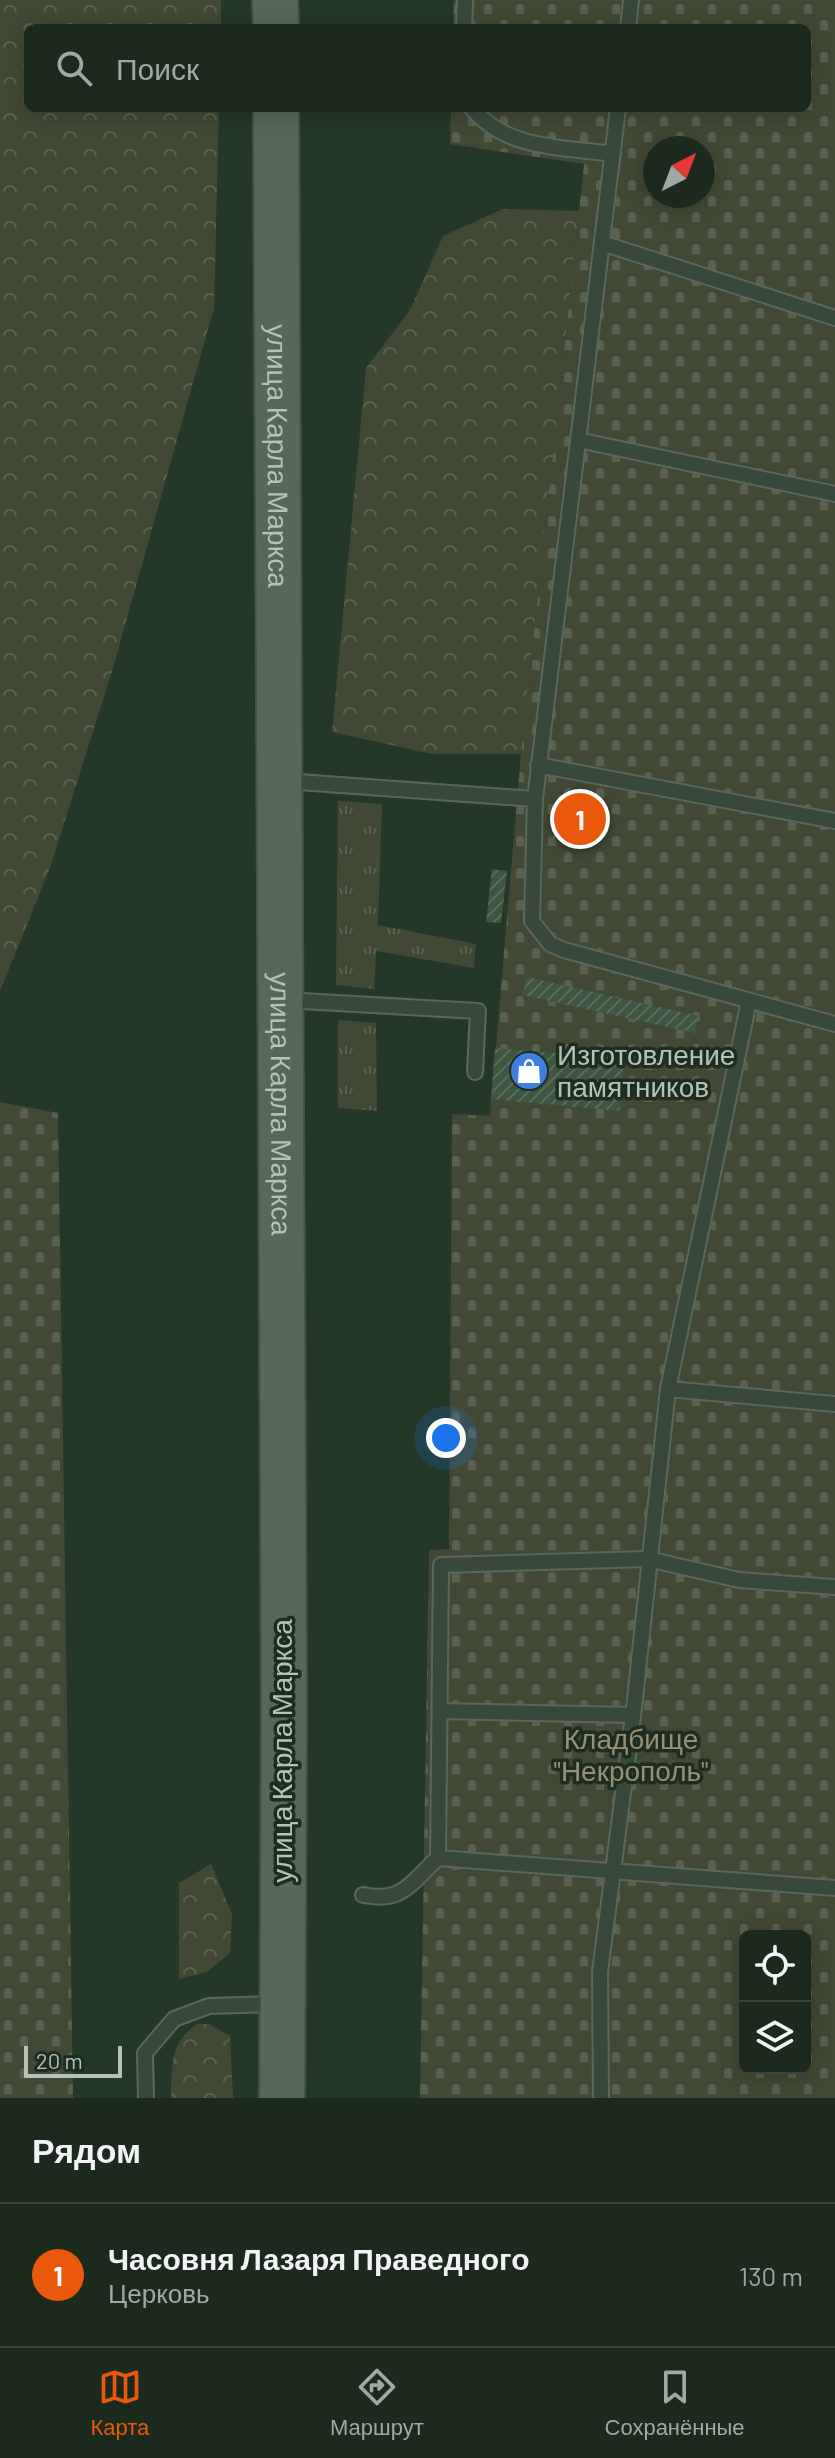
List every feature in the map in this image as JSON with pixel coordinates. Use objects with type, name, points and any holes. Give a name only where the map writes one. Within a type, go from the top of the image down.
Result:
[{"type":"main road","points":[[275,0],[276,24]]},
{"type":"main road","name":"улица Карла Маркса","points":[[276,112],[284,1707],[282,2098]]},
{"type":"lane","points":[[464,24],[465,0]]},
{"type":"lane","points":[[628,24],[631,0]]},
{"type":"lane","points":[[476,112],[496,133],[613,154]]},
{"type":"lane","points":[[618,112],[538,765],[530,906],[539,934],[564,950],[835,1024]]},
{"type":"lane","points":[[602,243],[835,318]]},
{"type":"lane","points":[[578,440],[835,494]]},
{"type":"lane","points":[[538,765],[835,821]]},
{"type":"lane","points":[[277,780],[535,799]]},
{"type":"lane","points":[[279,1000],[478,1011],[475,1072]]},
{"type":"lane","points":[[601,2098],[600,1972],[633,1715],[668,1389],[749,1001]]},
{"type":"lane","points":[[668,1389],[835,1404]]},
{"type":"lane","points":[[363,1895],[385,1899],[403,1893],[438,1858],[441,1565],[648,1559],[739,1580],[835,1587]]},
{"type":"lane","points":[[440,1711],[633,1715]]},
{"type":"lane","points":[[438,1858],[835,1888]]},
{"type":"lane","points":[[146,2098],[145,2053],[174,2019],[209,2006],[282,2004]]},
{"type":"green space","points":[[0,0],[221,0],[221,24],[24,24],[24,112],[219,112],[214,308],[113,668],[50,868],[0,991]]},
{"type":"green space","name":"Кладбище \"Некрополь\"","points":[[454,0],[835,0],[835,2098],[420,2098],[429,1550],[449,1549],[452,1114],[490,1116],[521,754],[584,164],[450,144],[451,112],[811,112],[811,24],[453,24]]},
{"type":"green space","points":[[503,209],[579,211],[521,754],[432,754],[332,732],[366,368],[410,310],[443,236]]},
{"type":"green space","points":[[338,801],[382,804],[378,925],[476,944],[474,968],[376,951],[374,989],[336,985]]},
{"type":"green space","points":[[338,1020],[376,1023],[377,1111],[338,1108]]},
{"type":"green space","points":[[0,1102],[58,1113],[73,2098],[0,2098]]},
{"type":"green space","points":[[211,1864],[232,1914],[230,1953],[207,1972],[179,1979],[179,1883]]},
{"type":"green space","points":[[197,2024],[209,2024],[230,2036],[233,2098],[171,2098],[174,2056],[181,2039]]},
{"type":"building","points":[[559,795],[607,802],[601,842],[553,836]]},
{"type":"building","points":[[492,869],[507,871],[501,923],[486,922]]},
{"type":"building","points":[[527,977],[699,1016],[695,1033],[522,995]]},
{"type":"building","points":[[495,1048],[624,1059],[620,1111],[491,1099]]},
{"type":"place","name":"Часовня Лазаря Праведного","points":[[580,819]]},
{"type":"place","name":"Изготовление памятников","points":[[529,1071]]}]
